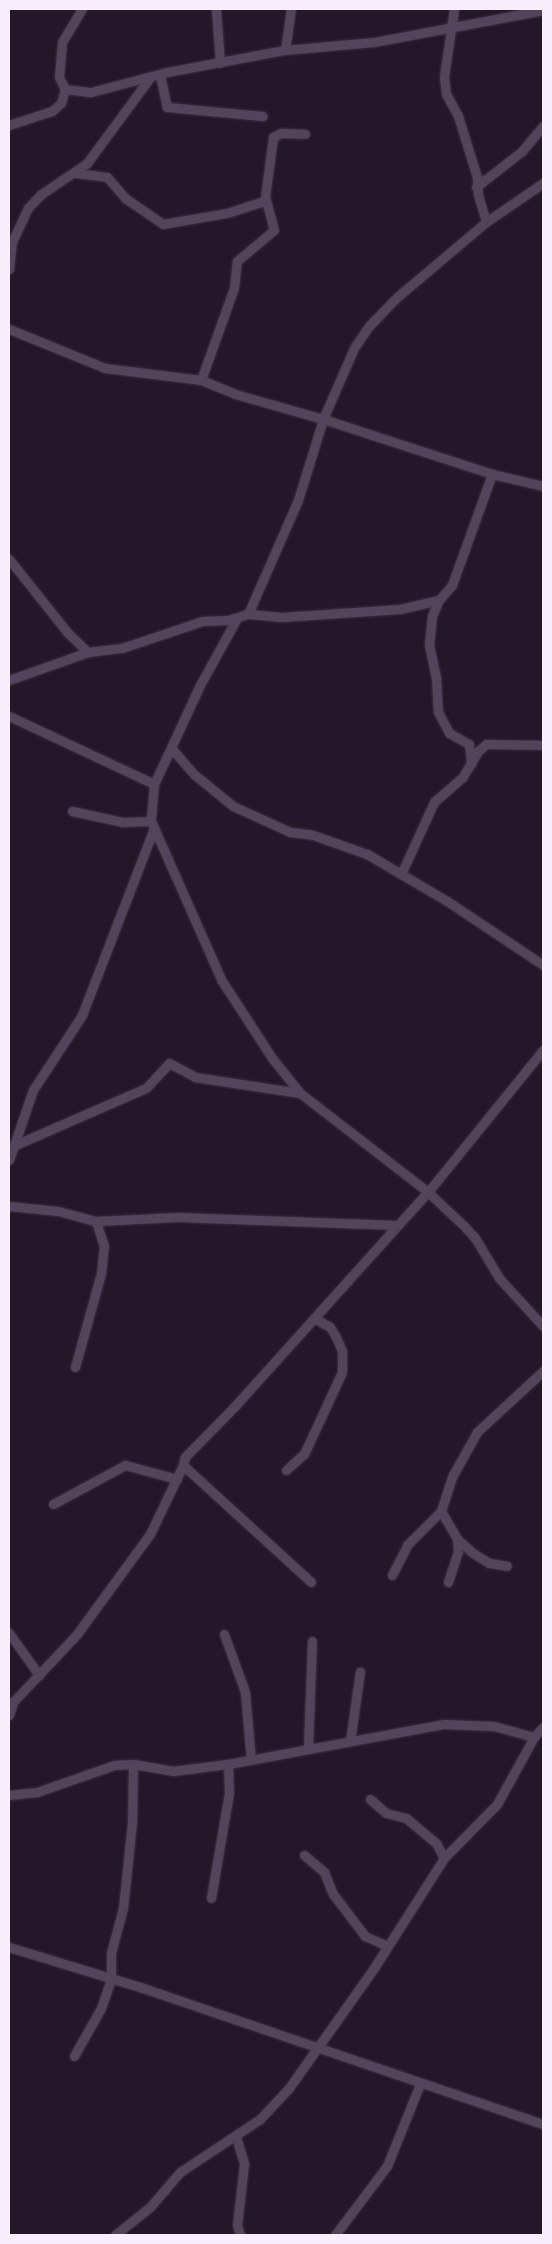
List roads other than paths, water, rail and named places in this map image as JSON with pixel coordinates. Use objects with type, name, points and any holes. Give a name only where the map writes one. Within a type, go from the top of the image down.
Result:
[{"type":"street","points":[[9,125],[52,111],[61,103],[65,89],[59,77],[62,42],[82,9]]},
{"type":"street","points":[[216,9],[220,63]]},
{"type":"street","points":[[285,50],[291,9]]},
{"type":"street","points":[[454,9],[449,25],[444,77],[446,94],[458,116],[477,177],[476,188],[486,222]]},
{"type":"street","points":[[65,89],[91,92],[160,75],[285,50],[365,43],[449,25],[543,10]]},
{"type":"street","points":[[160,75],[167,107],[263,116]]},
{"type":"street","points":[[9,269],[12,242],[28,208],[40,196],[75,172],[100,149],[150,79]]},
{"type":"street","points":[[476,188],[522,152],[543,126]]},
{"type":"street","points":[[201,380],[234,288],[237,261],[274,230],[265,201],[273,138],[281,133],[305,134]]},
{"type":"street","points":[[75,172],[107,177],[124,198],[164,224],[227,213],[265,201]]},
{"type":"street","points":[[248,614],[298,500],[323,419],[354,348],[369,326],[396,298],[486,222],[543,183]]},
{"type":"street","points":[[9,329],[105,368],[201,380],[234,394],[323,419],[492,474],[543,486]]},
{"type":"street","points":[[471,766],[469,744],[449,733],[438,712],[436,678],[428,645],[432,616],[439,600],[452,585],[492,474]]},
{"type":"street","points":[[9,559],[67,632],[88,652]]},
{"type":"street","points":[[9,680],[88,652],[122,648],[202,621],[237,618],[248,614],[282,617],[384,610],[439,600]]},
{"type":"street","points":[[9,1160],[32,1090],[82,1014],[152,824],[154,784],[172,749],[187,712],[237,618]]},
{"type":"street","points":[[9,716],[154,784]]},
{"type":"street","points":[[402,872],[434,802],[471,766],[478,751],[486,744],[521,742],[543,745]]},
{"type":"street","points":[[172,749],[219,797],[246,813],[290,832],[354,847],[402,872],[543,965]]},
{"type":"street","points":[[72,811],[122,822],[152,824]]},
{"type":"street","points":[[152,824],[222,981],[243,1009],[263,1046],[300,1092],[428,1192],[475,1238],[499,1278],[543,1326]]},
{"type":"street","points":[[10,1709],[76,1634],[150,1534],[177,1479],[184,1457],[428,1192],[543,1050]]},
{"type":"street","points":[[15,1145],[146,1088],[169,1064],[195,1077],[300,1092]]},
{"type":"street","points":[[9,1206],[58,1211],[96,1221],[187,1217],[397,1225]]},
{"type":"street","points":[[75,1367],[101,1273],[104,1246],[96,1221]]},
{"type":"street","points":[[286,1470],[309,1445],[342,1372],[342,1351],[336,1336],[330,1327],[314,1318]]},
{"type":"street","points":[[392,1575],[407,1546],[441,1511],[453,1475],[477,1432],[543,1371]]},
{"type":"street","points":[[53,1504],[126,1465],[177,1479]]},
{"type":"street","points":[[183,1465],[311,1582]]},
{"type":"street","points":[[441,1511],[457,1539],[489,1563],[507,1566]]},
{"type":"street","points":[[448,1582],[458,1552],[457,1539]]},
{"type":"street","points":[[9,1633],[39,1675]]},
{"type":"street","points":[[224,1634],[245,1692],[251,1760]]},
{"type":"street","points":[[308,1749],[312,1641]]},
{"type":"street","points":[[350,1741],[360,1672]]},
{"type":"street","points":[[9,1795],[36,1792],[94,1770],[134,1764],[173,1770],[228,1764],[444,1724],[494,1726],[534,1737]]},
{"type":"street","points":[[115,2235],[150,2207],[180,2172],[236,2137],[260,2119],[289,2088],[387,1946],[444,1858],[497,1804],[534,1737],[543,1727]]},
{"type":"street","points":[[74,2056],[101,2008],[111,1979],[111,1953],[123,1908],[132,1823],[134,1764]]},
{"type":"street","points":[[211,1898],[229,1793],[228,1764]]},
{"type":"street","points":[[370,1799],[386,1813],[406,1818],[436,1843],[444,1858]]},
{"type":"street","points":[[304,1855],[324,1872],[333,1894],[366,1936],[387,1946]]},
{"type":"street","points":[[9,1947],[111,1979],[543,2124]]},
{"type":"street","points":[[335,2235],[387,2166],[402,2135],[420,2084]]},
{"type":"street","points":[[236,2137],[244,2164],[237,2225],[240,2235]]}]
